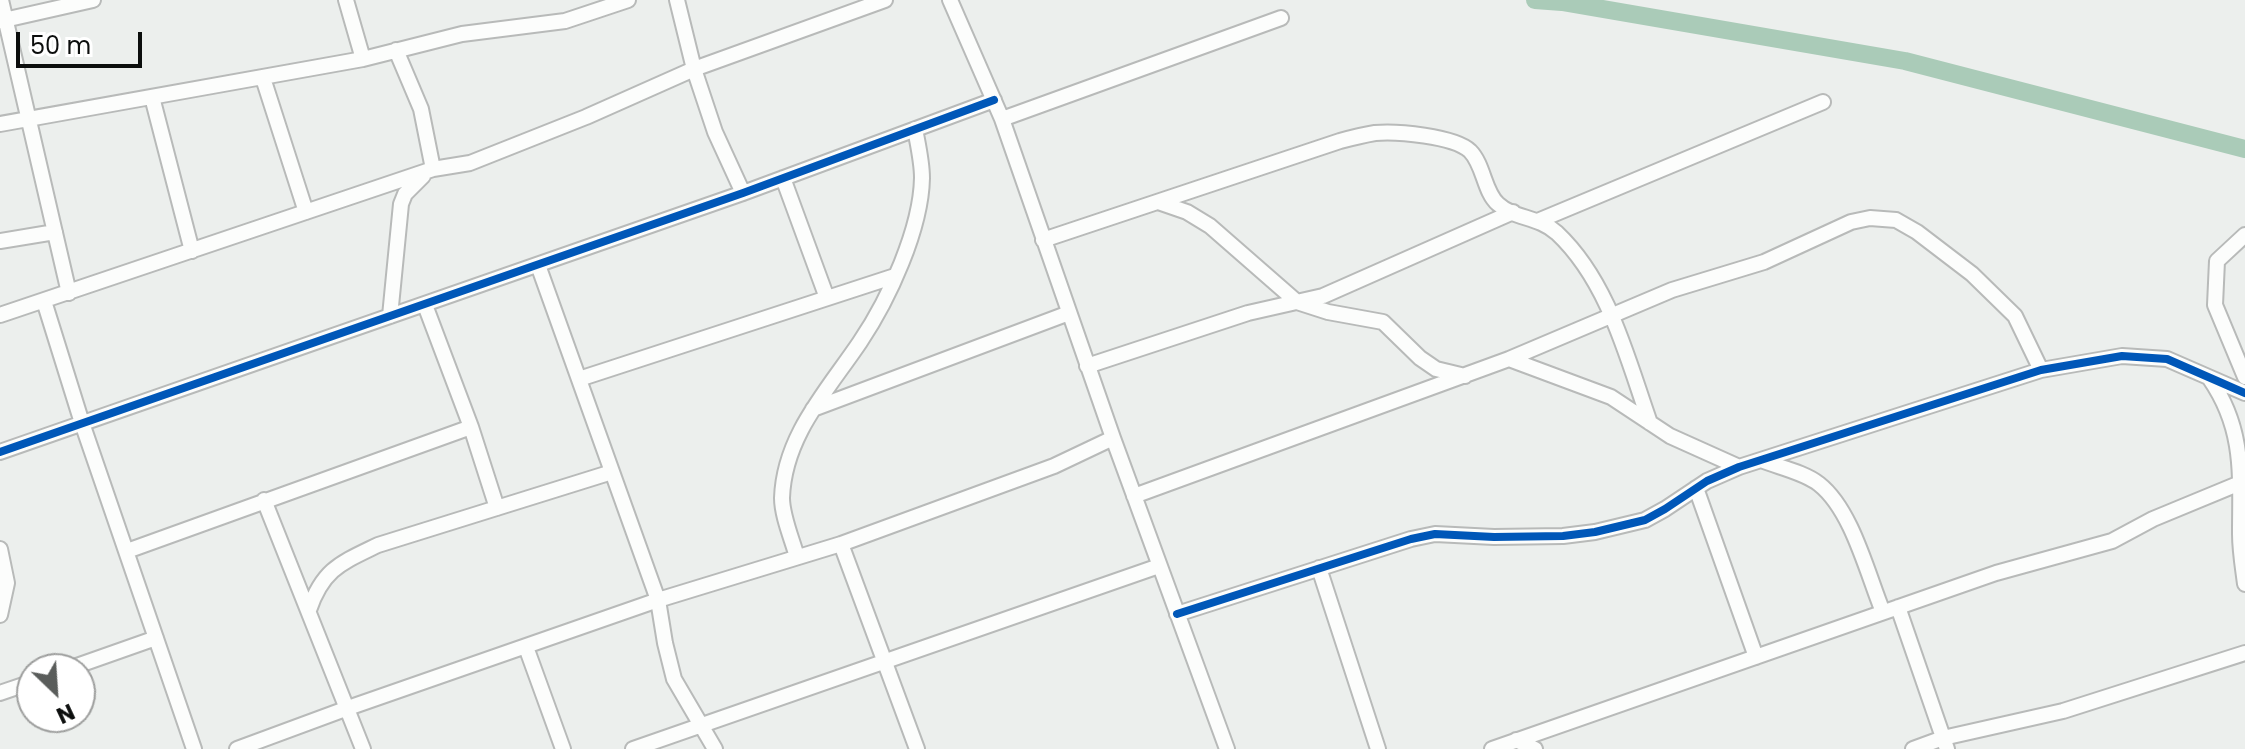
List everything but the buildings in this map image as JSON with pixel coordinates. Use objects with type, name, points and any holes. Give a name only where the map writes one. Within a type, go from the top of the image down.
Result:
[{"type":"street","points":[[1,0],[3,20],[69,293]]},
{"type":"street","points":[[3,20],[93,0]]},
{"type":"street","points":[[346,0],[363,59]]},
{"type":"street","points":[[0,124],[363,59],[462,34],[565,21],[628,0]]},
{"type":"street","points":[[677,0],[694,69],[715,132],[743,193]]},
{"type":"street","points":[[0,315],[433,169],[470,163],[586,117],[694,69],[885,0]]},
{"type":"street","points":[[950,0],[1002,119],[1087,366],[1227,749]]},
{"type":"street","points":[[1002,119],[1281,18]]},
{"type":"street","points":[[396,50],[421,109],[433,169]]},
{"type":"street","points":[[263,78],[306,212]]},
{"type":"street","points":[[152,97],[192,251]]},
{"type":"street","points":[[0,452],[743,193],[994,100]]},
{"type":"street","points":[[1540,220],[1823,102]]},
{"type":"street","points":[[797,557],[782,500],[788,461],[803,422],[862,339],[916,227],[922,177],[915,129]]},
{"type":"street","points":[[1043,240],[1305,150],[1378,133],[1452,141],[1469,151],[1496,203],[1540,220],[1557,233],[1577,256],[1611,314],[1650,423]]},
{"type":"street","points":[[390,316],[401,204],[412,185],[433,169]]},
{"type":"street","points":[[783,178],[827,298]]},
{"type":"street","points":[[1158,202],[1187,212],[1210,226],[1297,302],[1328,312],[1383,322],[1428,364],[1465,376]]},
{"type":"street","points":[[1087,366],[1248,313],[1323,296],[1513,212]]},
{"type":"street","points":[[1134,496],[1465,376],[1672,290],[1764,262],[1851,222],[1870,218],[1896,220],[1972,274],[2015,316],[2041,370]]},
{"type":"street","points":[[0,241],[55,232]]},
{"type":"street","points":[[2245,235],[2217,261],[2215,305],[2245,377]]},
{"type":"street","points":[[538,265],[658,600],[674,679],[715,749]]},
{"type":"street","points":[[579,379],[895,276]]},
{"type":"street","points":[[44,301],[82,423],[194,749]]},
{"type":"street","points":[[425,305],[471,427],[497,508]]},
{"type":"street","points":[[812,409],[1069,313]]},
{"type":"street","points":[[1177,614],[1435,534],[1563,536],[1645,520],[1696,488],[1739,467],[2041,370],[2122,356],[2141,356],[2167,359],[2245,393]]},
{"type":"street","points":[[1509,359],[1611,397],[1695,448],[1739,467]]},
{"type":"street","points":[[2210,378],[2232,423],[2243,482],[2240,538],[2245,584]]},
{"type":"street","points":[[127,551],[471,427]]},
{"type":"street","points":[[237,749],[658,600],[841,544],[1054,466],[1113,438]]},
{"type":"street","points":[[1761,460],[1816,482],[1842,510],[1890,609],[1945,744]]},
{"type":"street","points":[[309,610],[317,586],[342,562],[378,545],[612,472]]},
{"type":"street","points":[[1492,749],[1996,573],[2112,541],[2153,519],[2243,482]]},
{"type":"street","points":[[1696,488],[1756,657]]},
{"type":"street","points":[[264,500],[363,749]]},
{"type":"street","points":[[841,544],[917,749]]},
{"type":"street","points":[[0,549],[4,584],[0,615]]},
{"type":"street","points":[[633,749],[1159,566]]},
{"type":"street","points":[[1319,568],[1378,749]]},
{"type":"street","points":[[96,659],[156,638]]},
{"type":"street","points":[[526,647],[563,749]]},
{"type":"street","points":[[1913,749],[1945,744],[2063,711],[2245,653]]},
{"type":"street","points":[[1516,740],[1535,749]]},
{"type":"waterway","points":[[1535,0],[1562,2],[1905,61],[2245,149]]},
{"type":"cycle path","points":[[0,452],[743,193],[994,100]]},
{"type":"cycle path","points":[[1177,614],[1435,534],[1563,536],[1645,520],[1707,481],[1739,467],[2041,370],[2122,356],[2167,359],[2245,393]]}]
